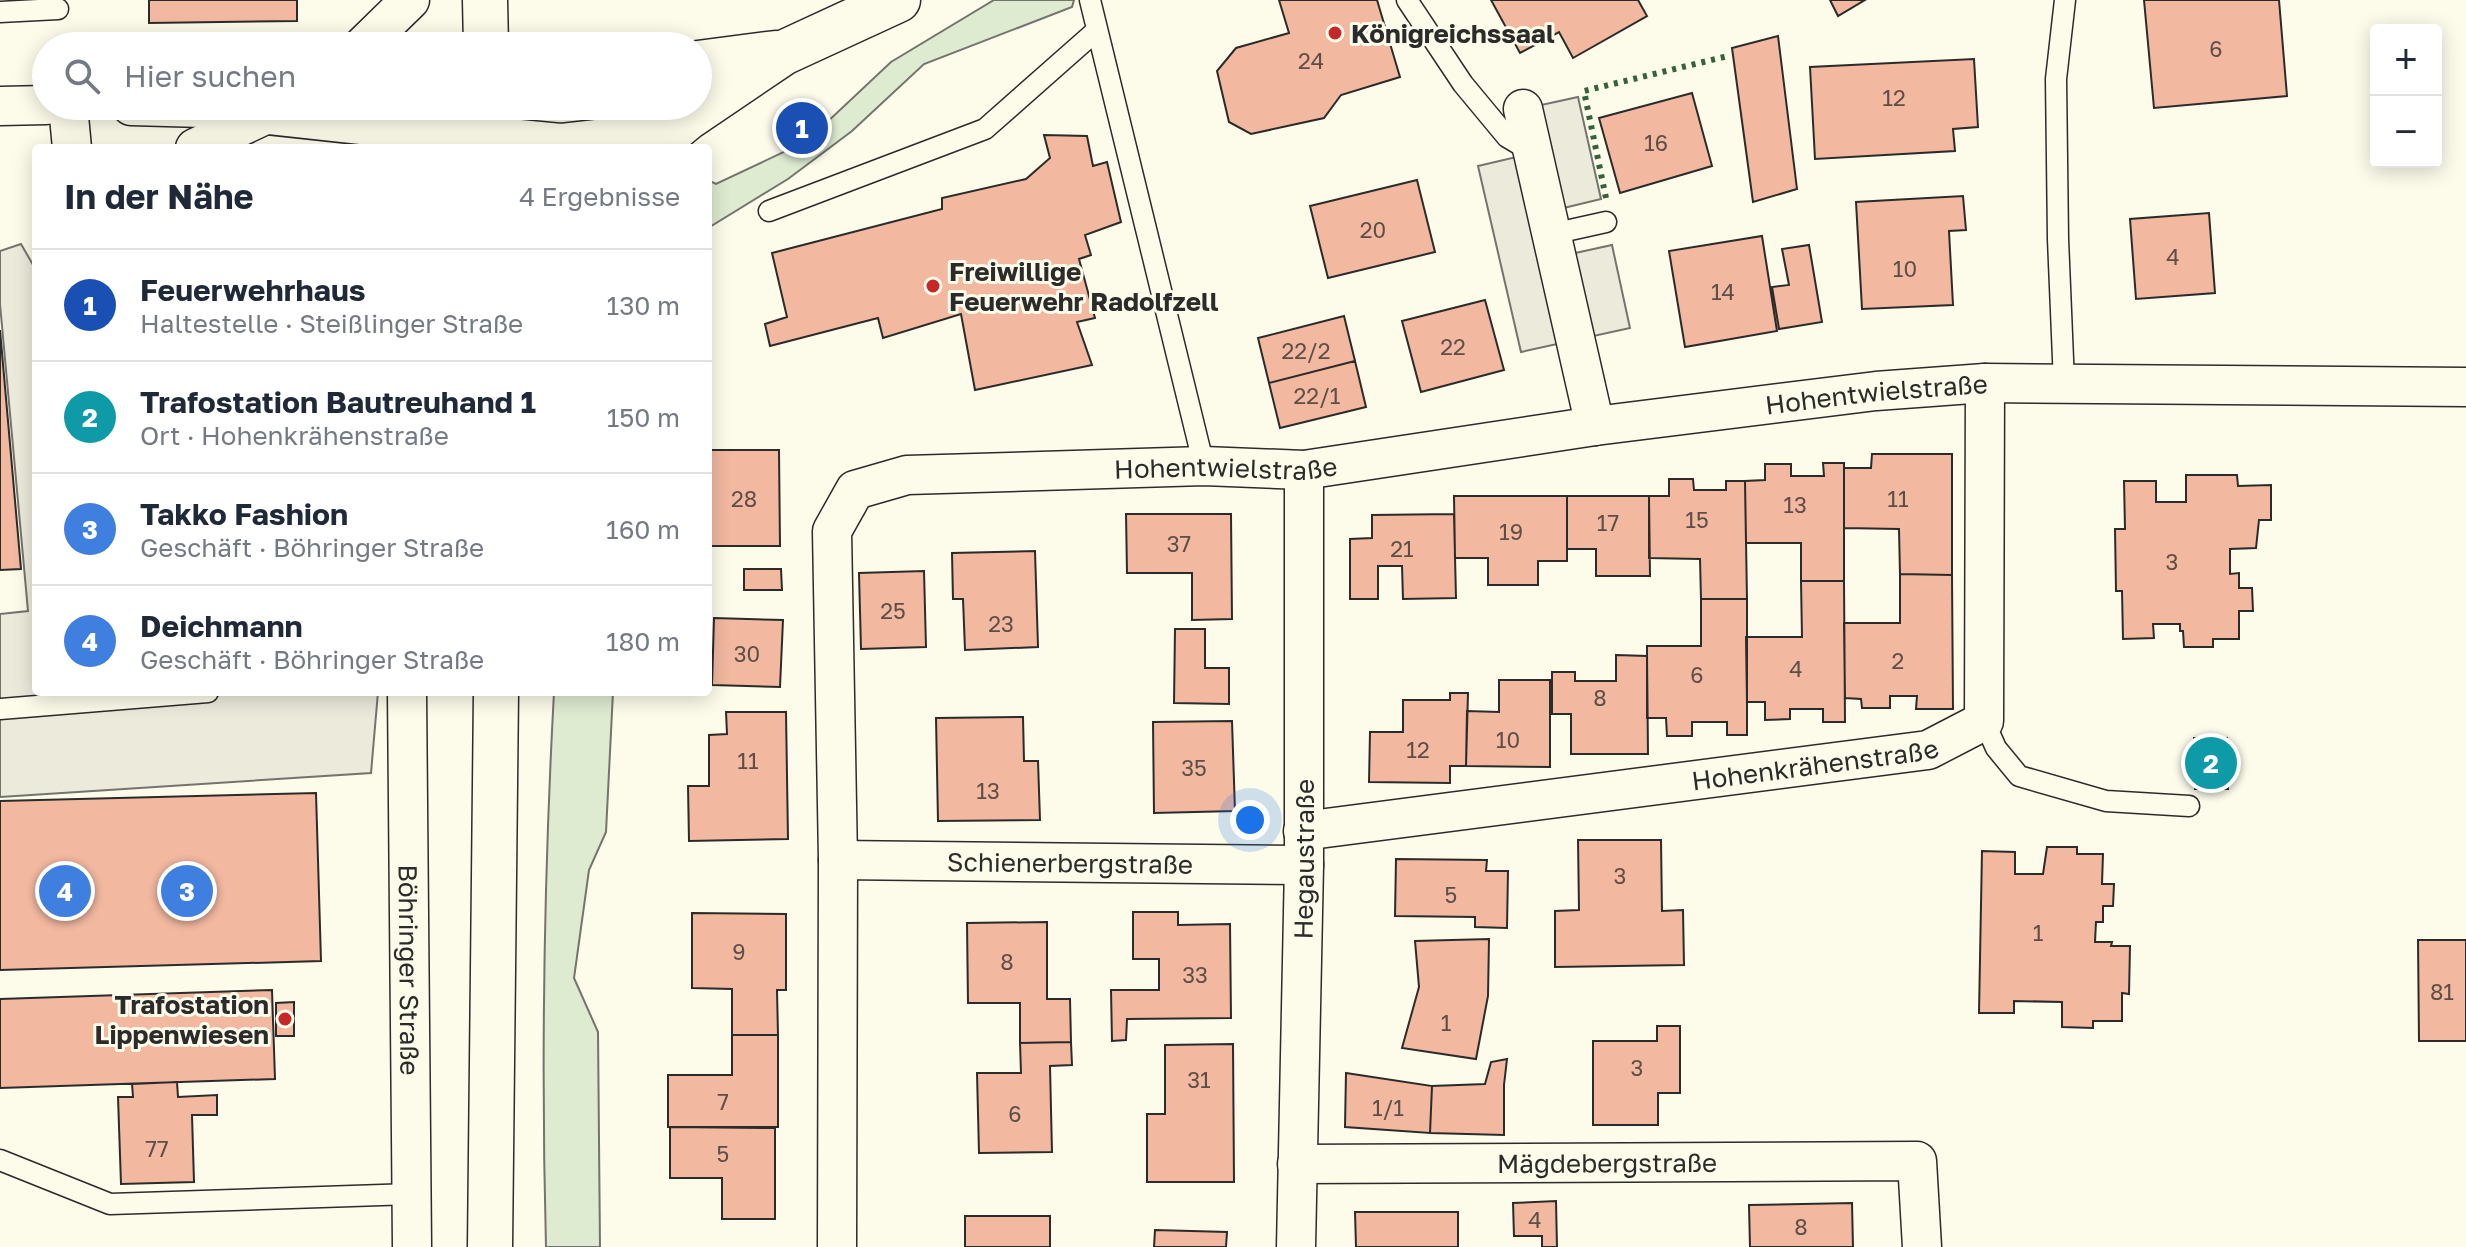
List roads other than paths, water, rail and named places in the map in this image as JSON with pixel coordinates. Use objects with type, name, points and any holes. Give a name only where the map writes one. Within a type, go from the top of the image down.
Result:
[{"type":"street","points":[[377,32],[410,0]]},
{"type":"street","points":[[485,0],[486,32]]},
{"type":"street","points":[[712,101],[783,53],[898,0]]},
{"type":"street","points":[[712,61],[783,53]]},
{"type":"street","points":[[0,106],[32,105]]},
{"type":"street","points":[[1523,109],[1595,426]]},
{"type":"street","points":[[69,120],[72,144]]},
{"type":"street","points":[[203,144],[254,120]]},
{"type":"street","points":[[335,120],[489,131],[551,144]]},
{"type":"street","points":[[578,144],[622,139],[681,120]]},
{"type":"street","points":[[656,144],[685,120]]},
{"type":"street","points":[[1984,721],[1985,383]]},
{"type":"street","name":"Hohentwielstraße","points":[[838,860],[832,531],[855,490],[907,475],[1204,466],[1304,470],[1595,426],[1876,391],[1985,383],[2466,387]]},
{"type":"street","name":"Hegaustraße","points":[[1296,1247],[1303,848],[1304,470]]},
{"type":"street","name":"Böhringer Straße","points":[[407,696],[412,1247]]},
{"type":"street","points":[[490,1247],[496,696]]},
{"type":"street","name":"Hohenkrähenstraße","points":[[1303,848],[1928,750],[1984,721]]},
{"type":"street","name":"Schienerbergstraße","points":[[838,860],[1303,848]]},
{"type":"street","points":[[837,1247],[838,860]]},
{"type":"street","name":"Mägdebergstraße","points":[[1297,1164],[1917,1161],[1922,1247]]},
{"type":"lane","points":[[1090,0],[1204,466]]},
{"type":"lane","points":[[1407,0],[1480,105],[1507,137],[1534,153]]},
{"type":"lane","points":[[2064,383],[2056,79],[2065,0]]},
{"type":"lane","points":[[0,12],[58,9]]},
{"type":"lane","points":[[769,211],[985,129],[1096,31]]},
{"type":"lane","points":[[1552,234],[1606,222]]},
{"type":"lane","points":[[0,709],[159,696]]},
{"type":"lane","points":[[1984,721],[1996,748],[2019,776],[2106,801],[2189,806]]},
{"type":"lane","points":[[0,1160],[110,1204],[412,1194]]},
{"type":"place","name":"Königreichssaal","points":[[1335,33]]},
{"type":"place","name":"Feuerwehrhaus","points":[[802,128]]},
{"type":"place","name":"Freiwillige Feuerwehr Radolfzell","points":[[933,286]]},
{"type":"place","name":"Trafostation Bautreuhand 1","points":[[2211,763]]},
{"type":"place","name":"Deichmann","points":[[65,891]]},
{"type":"place","name":"Takko Fashion","points":[[187,891]]},
{"type":"place","name":"Trafostation Lippenwiesen","points":[[285,1019]]}]
